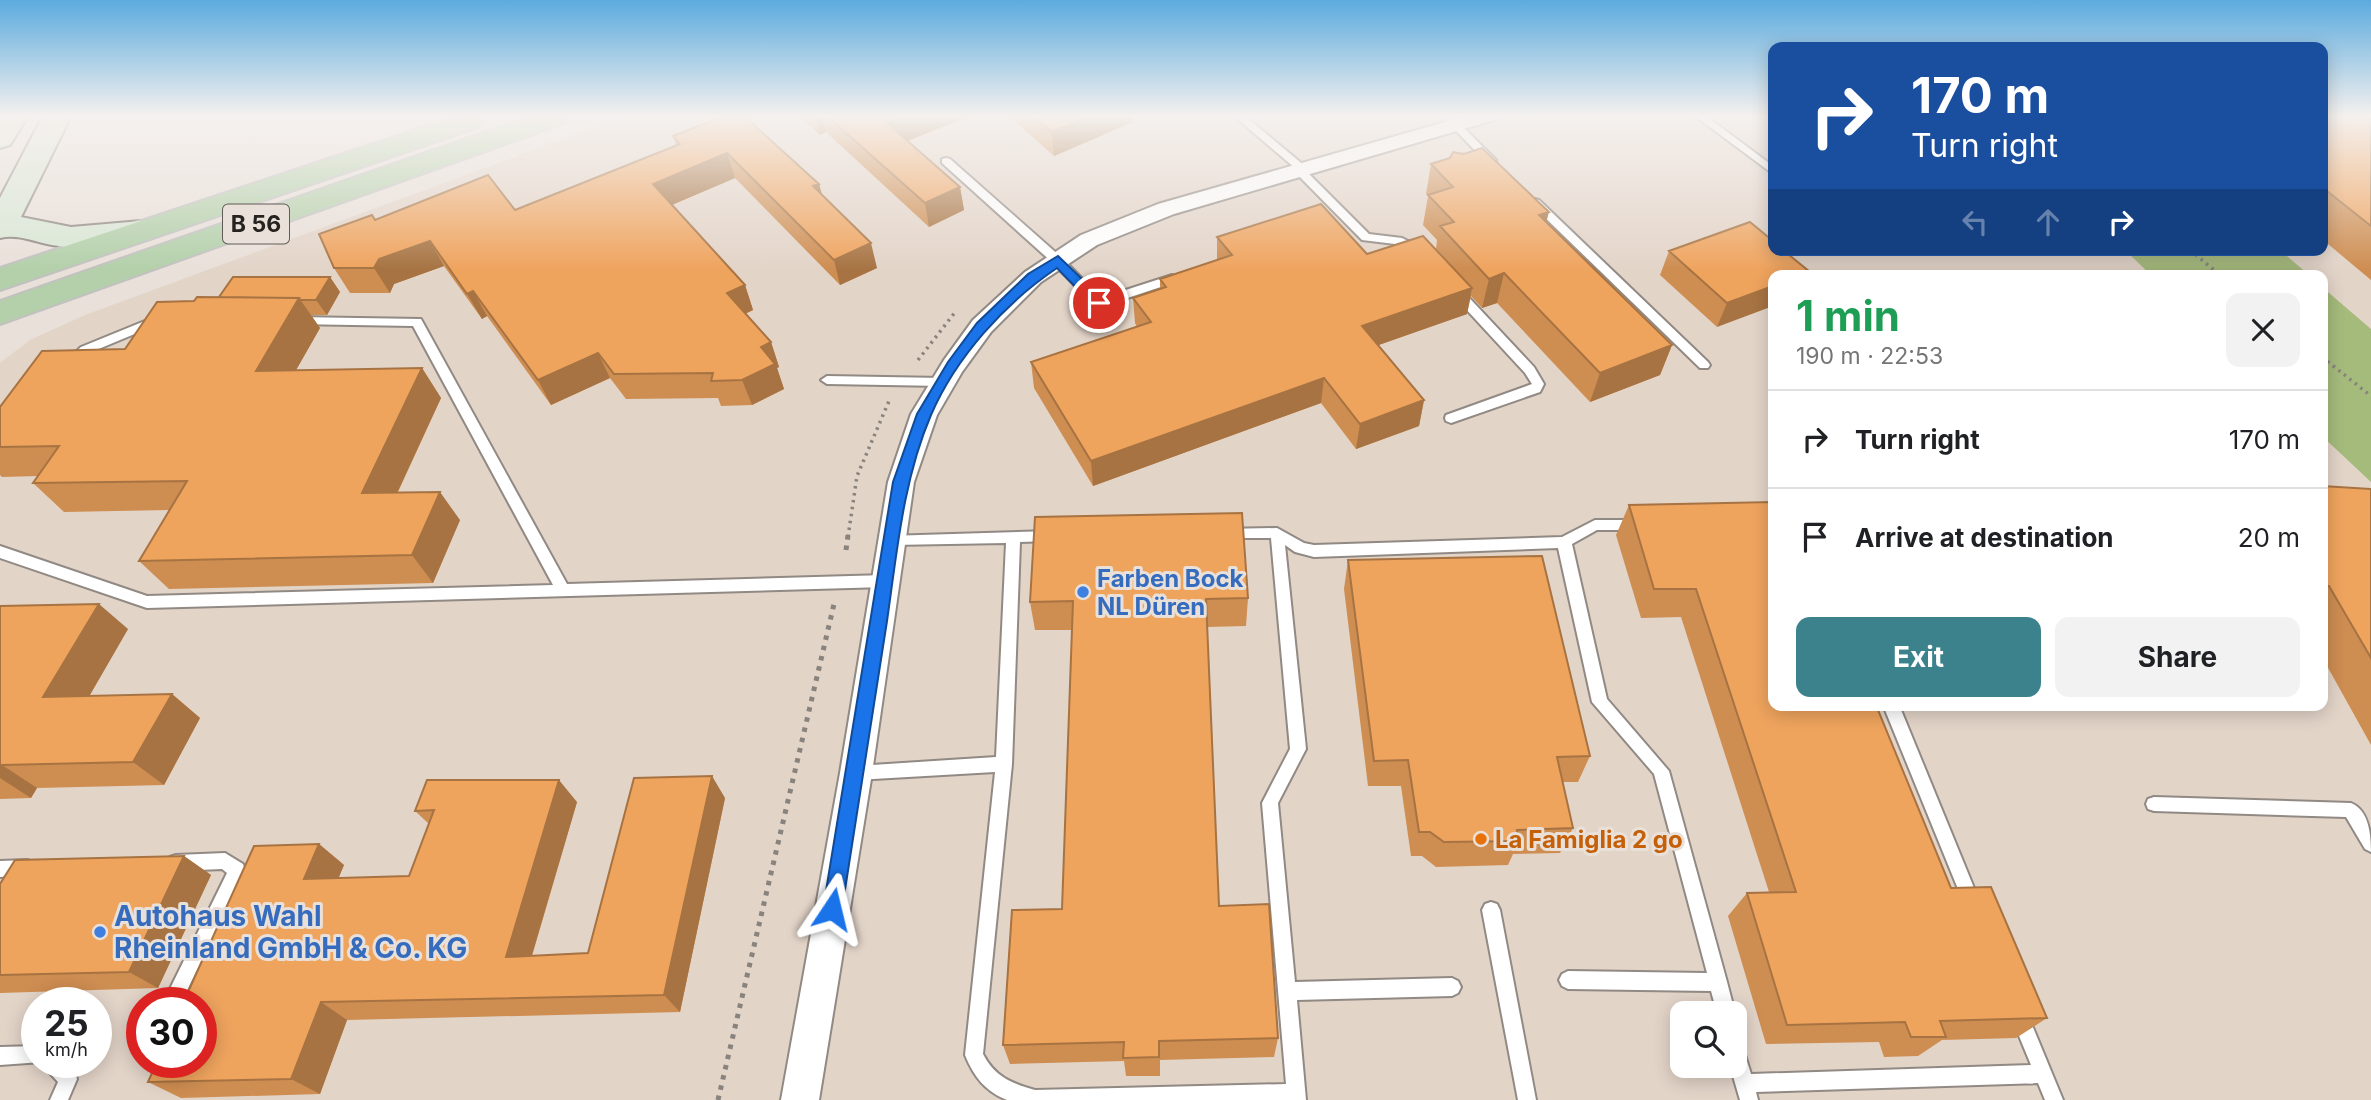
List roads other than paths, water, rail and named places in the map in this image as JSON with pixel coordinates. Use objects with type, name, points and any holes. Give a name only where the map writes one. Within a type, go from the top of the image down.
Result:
[{"type":"main road","points":[[31,167],[1,225],[66,239],[95,238],[146,230]]},
{"type":"main road","name":"B 56","points":[[0,279],[332,167]]},
{"type":"main road","name":"B 56","points":[[0,313],[412,167]]},
{"type":"street","points":[[800,1100],[856,773],[901,482],[925,414],[943,382],[982,326],[1033,277],[1089,240],[1166,209],[1309,167]]},
{"type":"lane","points":[[953,167],[1058,261],[1099,303],[1172,279]]},
{"type":"lane","points":[[1298,167],[1366,237],[1398,241],[1424,256]]},
{"type":"lane","points":[[1527,195],[1704,365]]},
{"type":"lane","points":[[1450,284],[1530,370],[1538,384],[1536,389],[1451,418]]},
{"type":"lane","points":[[58,373],[85,350],[159,320],[173,320]]},
{"type":"lane","points":[[281,321],[417,322],[563,590]]},
{"type":"lane","points":[[827,380],[943,382]]},
{"type":"lane","points":[[1208,534],[1277,533],[1300,548],[1314,551],[1564,542],[1595,525],[1650,524]]},
{"type":"lane","points":[[1013,537],[1004,764],[974,1055],[985,1079],[1004,1091],[1035,1099],[1296,1096],[1270,803],[1298,749],[1277,533]]},
{"type":"lane","points":[[892,540],[1069,536]]},
{"type":"lane","points":[[1564,542],[1600,702],[1661,771],[1723,1001]]},
{"type":"lane","points":[[0,552],[147,602],[886,581]]},
{"type":"lane","points":[[1893,711],[1980,921]]},
{"type":"lane","points":[[856,773],[1004,764]]},
{"type":"lane","points":[[2154,804],[2351,810],[2371,844]]},
{"type":"lane","points":[[159,863],[225,861],[237,870],[180,987]]},
{"type":"lane","points":[[0,869],[40,868]]},
{"type":"lane","points":[[1491,910],[1527,1100]]},
{"type":"lane","points":[[1568,980],[1718,982]]},
{"type":"lane","points":[[1287,991],[1452,988]]},
{"type":"lane","points":[[2012,998],[2054,1100]]},
{"type":"lane","points":[[0,1056],[21,1055]]},
{"type":"lane","points":[[1747,1091],[2043,1074]]},
{"type":"lane","points":[[59,1100],[67,1078]]},
{"type":"place","name":"Farben Bock NL Düren","points":[[1083,592]]},
{"type":"place","name":"La Famiglia 2 go","points":[[1481,839]]},
{"type":"place","name":"Autohaus Wahl Rheinland GmbH & Co. KG","points":[[100,932]]}]
